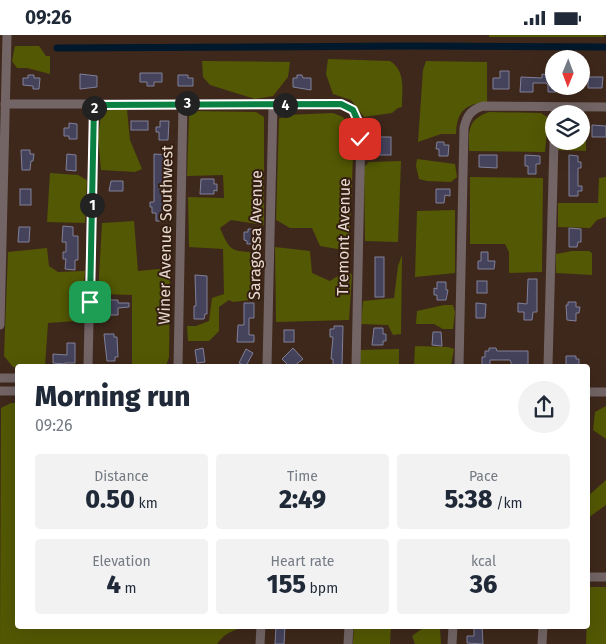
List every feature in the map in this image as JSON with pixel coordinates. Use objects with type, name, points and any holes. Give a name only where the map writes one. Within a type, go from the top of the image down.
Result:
[{"type":"street","points":[[0,325],[5,104],[4,41]]},
{"type":"street","points":[[5,104],[183,103],[273,105]]},
{"type":"street","name":"Winer Avenue Southwest","points":[[178,364],[183,103]]},
{"type":"street","name":"Tremont Avenue","points":[[273,105],[341,104],[353,110],[361,128],[356,364]]},
{"type":"street","points":[[88,364],[94,105]]},
{"type":"street","name":"Saragossa Avenue","points":[[267,364],[273,105]]},
{"type":"street","points":[[459,364],[464,129],[467,117],[474,109],[483,106],[545,109]]},
{"type":"street","points":[[590,108],[606,107]]},
{"type":"street","points":[[548,364],[554,150]]},
{"type":"street","points":[[0,378],[15,378]]},
{"type":"street","points":[[0,391],[15,391]]},
{"type":"street","points":[[590,392],[606,392]]},
{"type":"street","points":[[590,577],[606,577]]},
{"type":"street","points":[[260,644],[261,629]]},
{"type":"street","points":[[348,644],[349,629]]},
{"type":"street","points":[[452,644],[453,629]]},
{"type":"street","points":[[542,644],[543,629]]},
{"type":"shaded area","points":[[489,35],[604,35],[604,37],[489,37]]},
{"type":"shaded area","points":[[15,46],[39,46],[46,56],[50,56],[50,74],[27,68],[17,68],[12,61]]},
{"type":"shaded area","points":[[328,59],[390,61],[399,70],[401,75],[402,107],[392,113],[364,117],[351,100],[333,94],[326,74]]},
{"type":"shaded area","points":[[202,61],[290,62],[288,77],[273,96],[255,99],[210,85],[203,77]]},
{"type":"shaded area","points":[[426,61],[487,62],[487,102],[468,107],[460,114],[456,134],[441,134],[418,142],[423,70]]},
{"type":"shaded area","points":[[108,110],[127,110],[130,140],[142,169],[135,172],[101,170],[98,137],[101,115]]},
{"type":"shaded area","points":[[194,111],[256,112],[264,117],[264,225],[231,220],[220,228],[230,247],[238,251],[259,253],[259,299],[233,302],[229,300],[219,307],[219,331],[209,341],[188,341],[187,326],[196,326],[209,321],[212,298],[224,294],[223,249],[189,247],[188,197],[224,198],[223,175],[187,176],[189,116]]},
{"type":"shaded area","points":[[489,112],[541,113],[545,116],[545,152],[469,151],[471,127],[473,122]]},
{"type":"shaded area","points":[[333,113],[343,117],[354,134],[349,251],[320,246],[312,228],[290,228],[276,220],[279,119],[286,115]]},
{"type":"shaded area","points":[[417,159],[455,164],[457,177],[451,182],[419,179],[416,166]]},
{"type":"shaded area","points":[[401,161],[398,242],[365,241],[364,167],[369,162]]},
{"type":"shaded area","points":[[50,173],[78,175],[87,180],[85,223],[47,222]]},
{"type":"shaded area","points":[[470,177],[543,178],[542,272],[509,273],[509,252],[505,244],[470,244]]},
{"type":"shaded area","points":[[606,177],[606,217],[597,220],[590,228],[558,227],[558,203],[598,203],[599,178]]},
{"type":"shaded area","points":[[455,210],[455,273],[415,277],[417,211]]},
{"type":"shaded area","points":[[134,221],[138,271],[159,269],[170,272],[169,357],[167,364],[132,364],[132,295],[98,294],[102,223]]},
{"type":"shaded area","points":[[275,247],[310,251],[312,273],[330,281],[347,270],[352,275],[349,320],[276,322]]},
{"type":"shaded area","points":[[47,248],[49,266],[58,272],[85,271],[81,314],[76,321],[48,323],[45,364],[15,364],[15,367],[13,367],[4,356],[8,252]]},
{"type":"shaded area","points":[[572,251],[589,251],[592,253],[592,275],[556,273],[556,254]]},
{"type":"shaded area","points":[[402,255],[401,334],[393,335],[388,325],[361,324],[363,301],[394,298],[398,266]]},
{"type":"shaded area","points":[[453,305],[455,312],[453,329],[443,329],[434,324],[416,324],[417,311]]},
{"type":"shaded area","points":[[415,346],[448,347],[454,349],[451,364],[414,364]]},
{"type":"shaded area","points":[[399,349],[399,364],[360,364],[360,350]]},
{"type":"shaded area","points":[[15,403],[15,629],[238,629],[224,637],[217,644],[0,644],[1,408]]},
{"type":"shaded area","points":[[606,406],[606,439],[593,430],[595,412]]},
{"type":"shaded area","points":[[606,480],[606,505],[590,517],[590,494]]},
{"type":"shaded area","points":[[590,587],[606,587],[606,644],[586,644],[587,629],[590,629]]},
{"type":"shaded area","points":[[354,629],[391,629],[390,644],[353,644]]},
{"type":"shaded area","points":[[422,629],[440,629],[441,644],[415,644],[412,636]]},
{"type":"building","points":[[500,71],[509,71],[509,89],[493,89],[493,78],[500,78]]},
{"type":"building","points":[[140,73],[162,73],[162,82],[154,82],[154,86],[147,86],[147,82],[140,82]]},
{"type":"building","points":[[80,74],[97,76],[97,87],[80,89]]},
{"type":"building","points":[[542,74],[545,74],[545,83],[533,83],[533,92],[520,92],[521,77],[542,78]]},
{"type":"building","points":[[28,75],[40,78],[39,89],[23,85],[23,78],[28,78]]},
{"type":"building","points":[[178,75],[188,75],[188,78],[193,78],[193,86],[178,86]]},
{"type":"building","points":[[297,75],[302,75],[303,78],[311,78],[311,90],[293,87],[293,78],[297,78]]},
{"type":"building","points":[[590,77],[603,77],[602,88],[590,88]]},
{"type":"building","points":[[131,121],[148,121],[148,130],[131,130]]},
{"type":"building","points":[[160,121],[169,121],[168,140],[159,140],[159,132],[156,132],[156,127],[160,127]]},
{"type":"building","points":[[69,123],[77,124],[77,139],[69,139],[69,136],[64,136],[64,128],[69,128]]},
{"type":"building","points":[[592,125],[606,126],[606,137],[592,137]]},
{"type":"building","points":[[377,137],[391,137],[391,155],[377,155]]},
{"type":"building","points":[[437,142],[444,142],[444,145],[449,145],[448,156],[439,156],[439,149],[436,149]]},
{"type":"building","points":[[21,150],[30,150],[30,154],[34,154],[30,170],[22,170]]},
{"type":"building","points":[[67,154],[76,155],[76,171],[66,170]]},
{"type":"building","points":[[154,154],[169,155],[169,161],[165,161],[164,188],[167,188],[166,221],[156,221],[156,213],[152,213],[152,207],[150,207],[150,202],[154,202]]},
{"type":"building","points":[[479,155],[497,155],[497,168],[479,167]]},
{"type":"building","points":[[525,155],[540,156],[540,164],[536,164],[536,174],[528,174],[528,166],[525,166]]},
{"type":"building","points":[[569,155],[578,156],[578,162],[581,162],[581,168],[578,168],[578,186],[582,186],[582,191],[578,191],[578,196],[569,196]]},
{"type":"building","points":[[201,179],[214,179],[214,184],[217,184],[217,191],[214,190],[214,194],[200,194]]},
{"type":"building","points":[[111,181],[123,181],[123,191],[109,191]]},
{"type":"building","points":[[20,189],[31,189],[31,205],[20,205]]},
{"type":"building","points":[[436,189],[450,189],[450,196],[445,195],[444,203],[436,203]]},
{"type":"building","points":[[63,226],[73,227],[73,236],[78,236],[78,260],[75,260],[75,270],[65,269],[66,259],[63,259],[63,252],[66,252],[66,242],[62,242]]},
{"type":"building","points":[[19,227],[30,227],[29,242],[18,242]]},
{"type":"building","points":[[569,228],[581,229],[581,242],[578,242],[577,247],[569,247]]},
{"type":"building","points":[[248,229],[256,229],[255,244],[247,244],[247,241],[244,240],[244,232],[248,232]]},
{"type":"building","points":[[481,252],[488,252],[488,261],[495,261],[494,269],[478,269],[478,261],[481,261]]},
{"type":"building","points":[[375,257],[384,257],[384,297],[375,297]]},
{"type":"building","points":[[195,275],[207,276],[207,314],[205,314],[204,319],[194,319],[194,306],[196,306]]},
{"type":"building","points":[[528,279],[537,279],[537,312],[533,312],[532,320],[524,320],[524,312],[518,312],[518,303],[527,304]]},
{"type":"building","points":[[477,281],[487,281],[487,293],[477,293]]},
{"type":"building","points":[[437,282],[446,282],[446,290],[448,290],[446,300],[437,300],[437,295],[434,295],[434,288],[437,289]]},
{"type":"building","points":[[106,300],[118,300],[118,303],[129,303],[129,307],[118,308],[118,315],[110,315],[108,306],[106,306]]},
{"type":"building","points":[[568,302],[576,302],[576,307],[580,307],[579,313],[576,313],[576,321],[567,320],[566,305],[568,305]]},
{"type":"building","points":[[244,303],[254,303],[254,318],[249,318],[249,335],[254,335],[254,342],[237,342],[238,325],[244,325]]},
{"type":"building","points":[[476,303],[486,304],[485,318],[476,318]]},
{"type":"building","points":[[334,326],[343,326],[342,364],[333,364],[333,359],[331,359],[333,337],[330,337],[330,329],[334,329]]},
{"type":"building","points":[[374,328],[383,328],[383,334],[386,334],[386,341],[383,341],[383,345],[372,345]]},
{"type":"building","points":[[284,330],[294,330],[294,342],[284,342]]},
{"type":"building","points":[[433,332],[441,332],[442,346],[432,345]]},
{"type":"building","points":[[104,334],[114,334],[114,337],[117,337],[118,357],[115,357],[115,361],[107,361]]},
{"type":"building","points":[[67,343],[75,343],[75,363],[53,363],[53,354],[67,355]]},
{"type":"building","points":[[203,348],[205,362],[197,363],[195,350]]},
{"type":"building","points":[[293,348],[303,359],[297,364],[287,364],[282,359]]},
{"type":"building","points":[[489,348],[496,348],[497,351],[528,351],[528,364],[512,364],[510,360],[490,360],[490,364],[482,364],[482,357],[485,357],[485,351],[489,351]]},
{"type":"building","points":[[246,349],[253,353],[247,364],[239,363]]},
{"type":"building","points":[[566,356],[576,356],[576,359],[579,359],[579,364],[566,364]]},
{"type":"building","points":[[276,629],[285,629],[284,644],[275,644]]},
{"type":"building","points":[[474,629],[482,629],[483,644],[467,643],[467,636],[474,636]]},
{"type":"waterway","points":[[57,48],[606,47]]},
{"type":"route","points":[[90,302],[94,105],[183,103],[341,104],[353,110],[361,128],[360,139]]}]
